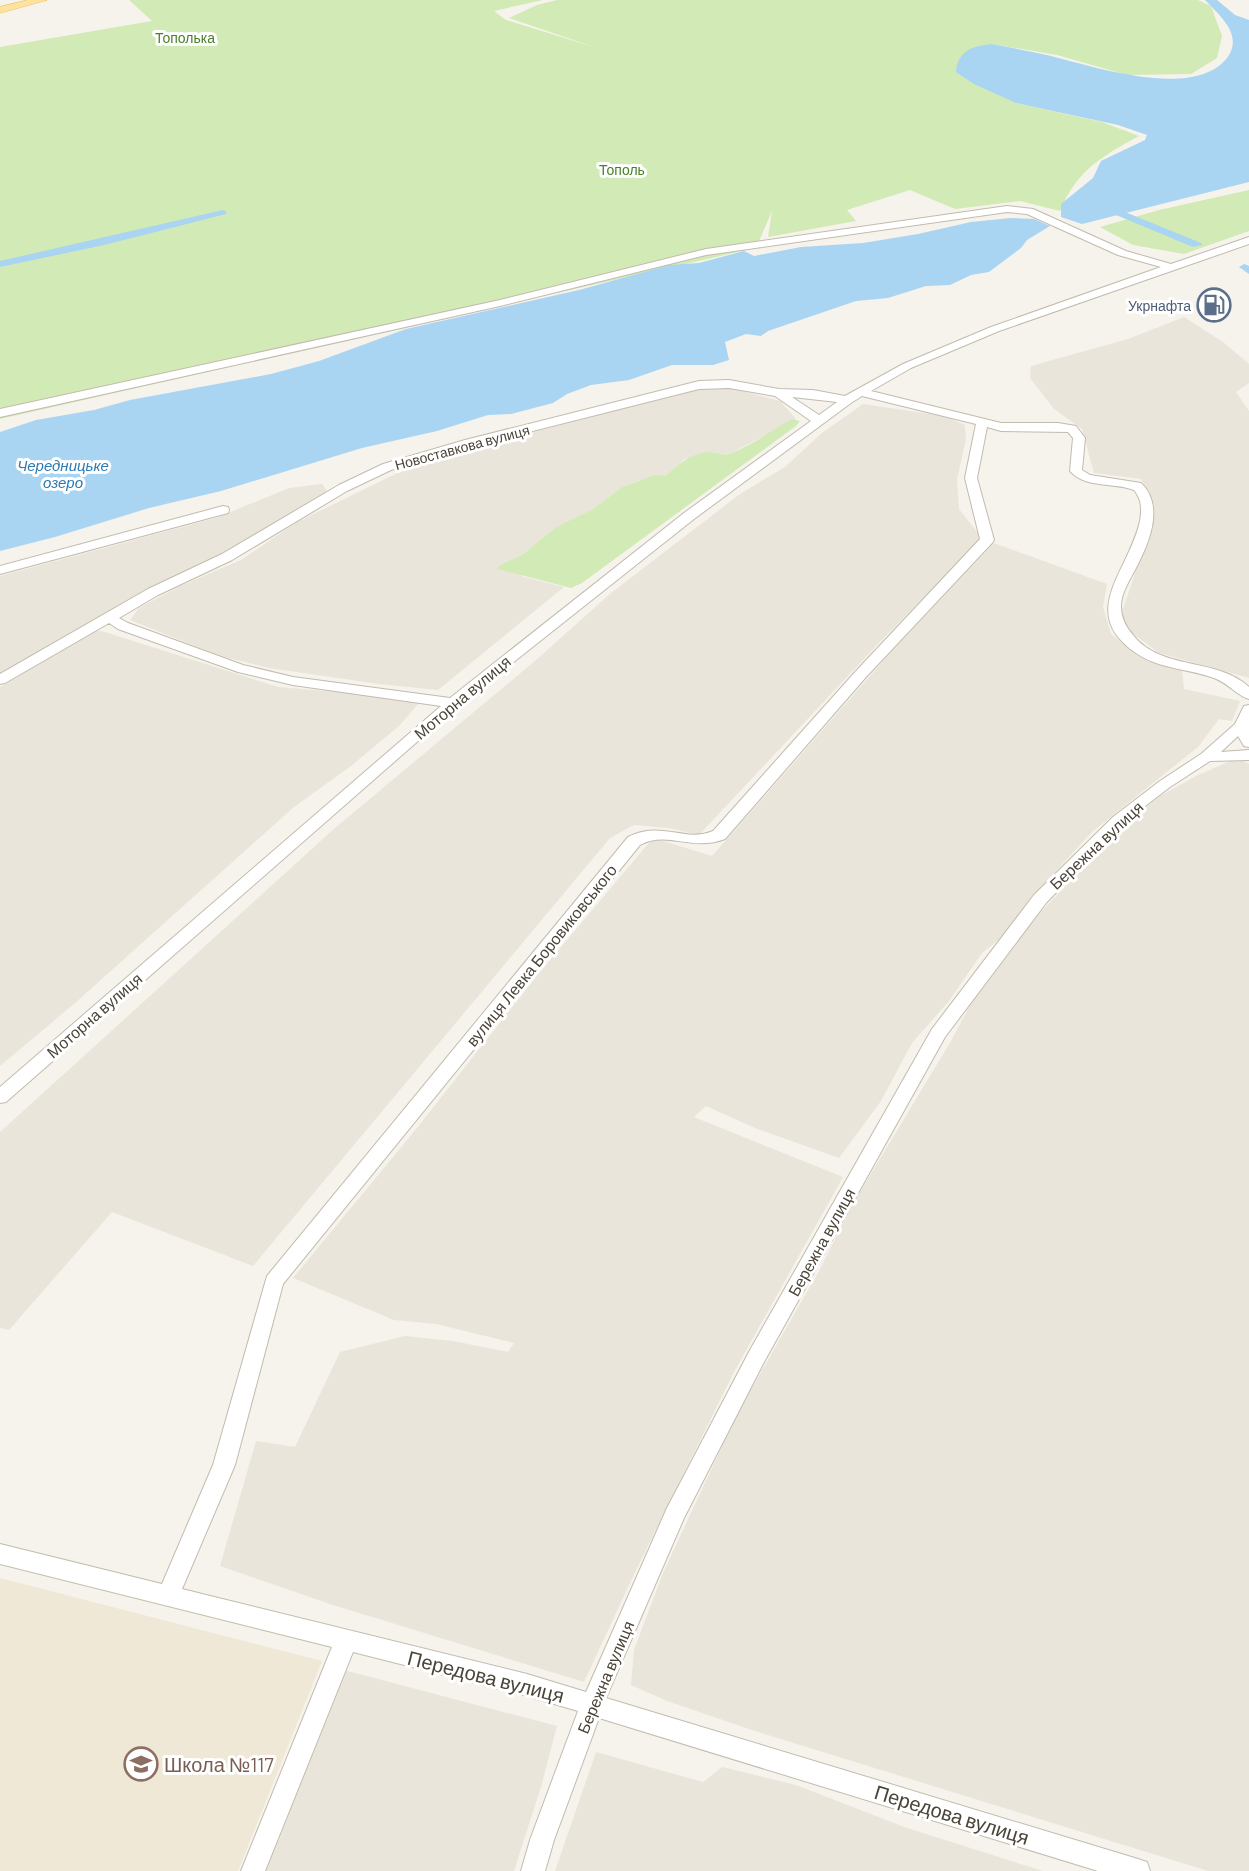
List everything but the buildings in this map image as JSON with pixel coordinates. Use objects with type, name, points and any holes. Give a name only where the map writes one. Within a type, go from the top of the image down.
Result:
[{"type":"main road","points":[[0,10],[42,0]]},
{"type":"street","points":[[0,413],[500,303],[706,252],[1007,208],[1034,213],[1122,253],[1171,267]]},
{"type":"street","points":[[959,345],[994,329],[1249,240]]},
{"type":"street","points":[[959,345],[1092,306],[1249,252]]},
{"type":"street","name":"Моторна вулиця","points":[[0,1097],[453,703],[689,516],[854,396],[907,366],[959,345]]},
{"type":"street","name":"Новоставкова вулиця","points":[[0,680],[153,592],[227,557],[343,488],[413,458],[699,385],[729,384],[779,393],[854,396]]},
{"type":"street","points":[[779,393],[819,421]]},
{"type":"street","points":[[854,396],[946,412],[982,424],[1021,429],[1067,427],[1079,438],[1076,464],[1076,471],[1079,474],[1086,478],[1139,487],[1148,503],[1146,520],[1129,570],[1117,588],[1113,612],[1116,622],[1131,642],[1145,653],[1156,659],[1227,679],[1249,695]]},
{"type":"street","name":"вулиця Левка Боровиковського","points":[[168,1596],[224,1465],[274,1281],[634,841],[644,834],[664,833],[705,840],[719,835],[861,674],[987,540],[971,478],[982,424]]},
{"type":"street","points":[[0,570],[223,510]]},
{"type":"street","points":[[108,617],[123,626],[238,669],[293,681],[453,703]]},
{"type":"street","name":"Бережна вулиця","points":[[533,1871],[542,1840],[592,1704],[675,1515],[757,1356],[938,1033],[1040,899],[1118,820],[1246,726]]},
{"type":"street","points":[[1206,757],[1249,755]]},
{"type":"street","name":"Передова вулиця","points":[[0,1554],[527,1685],[1138,1871]]},
{"type":"street","points":[[253,1871],[345,1641]]},
{"type":"shaded area","points":[[1184,317],[1223,342],[1249,364],[1249,383],[1236,392],[1249,411],[1249,678],[1159,653],[1132,633],[1121,615],[1144,547],[1154,506],[1141,479],[1094,473],[1082,429],[1054,409],[1030,378],[1031,366],[1128,339]]},
{"type":"shaded area","points":[[707,386],[728,387],[780,401],[796,419],[731,453],[721,455],[712,452],[685,459],[665,476],[637,481],[622,487],[593,509],[556,527],[522,555],[500,565],[524,577],[564,587],[438,690],[269,668],[220,656],[130,620],[139,608],[178,587],[241,560],[297,522],[418,463]]},
{"type":"shaded area","points":[[863,404],[944,416],[965,425],[966,440],[957,479],[959,509],[982,538],[876,646],[699,835],[669,828],[634,825],[610,838],[253,1266],[112,1212],[9,1330],[0,1328],[0,1132],[335,828],[536,660],[611,593],[740,494],[785,467],[822,433]]},
{"type":"shaded area","points":[[322,484],[328,493],[217,558],[149,588],[0,673],[0,576],[216,518],[289,488]]},
{"type":"shaded area","points":[[994,543],[1107,584],[1103,607],[1111,634],[1140,657],[1182,670],[1184,689],[1240,701],[1232,721],[1219,719],[1198,747],[1092,832],[1030,899],[1006,934],[982,953],[949,1001],[912,1043],[881,1101],[839,1158],[755,1128],[706,1106],[694,1117],[843,1177],[734,1372],[637,1568],[584,1682],[333,1605],[220,1566],[256,1441],[295,1447],[340,1352],[405,1336],[453,1341],[508,1352],[514,1343],[436,1324],[394,1320],[293,1278],[417,1128],[540,972],[653,838],[712,856],[891,652]]},
{"type":"shaded area","points":[[94,630],[278,687],[352,693],[419,703],[399,726],[351,766],[294,807],[75,1003],[0,1066],[0,687]]},
{"type":"shaded area","points":[[1237,758],[1249,764],[1249,1871],[1208,1871],[755,1731],[667,1701],[631,1685],[634,1650],[663,1573],[738,1412],[819,1271],[851,1207],[951,1041],[975,996],[1032,921],[1127,822],[1160,796],[1196,776]]},
{"type":"shaded area","name":"Школа №117","points":[[0,1578],[322,1661],[238,1871],[0,1871]]},
{"type":"shaded area","points":[[344,1670],[557,1726],[541,1787],[514,1871],[264,1871],[280,1837]]},
{"type":"shaded area","points":[[596,1752],[703,1782],[722,1767],[796,1785],[907,1828],[1043,1871],[555,1871]]},
{"type":"green space","points":[[129,0],[543,0],[494,11],[506,20],[597,48],[509,18],[537,5],[557,0],[1198,0],[1211,6],[1222,36],[1217,58],[1191,74],[1127,75],[1057,55],[992,44],[956,68],[984,88],[1016,103],[1102,122],[1139,136],[1102,158],[1082,175],[1060,211],[1020,201],[955,209],[910,190],[847,210],[856,221],[768,237],[772,211],[756,248],[0,419],[0,47],[152,21]]},
{"type":"green space","points":[[1249,190],[1249,231],[1184,254],[1133,245],[1100,227],[1159,210]]},
{"type":"green space","points":[[792,419],[800,421],[582,583],[571,588],[497,569],[500,565],[522,555],[556,527],[593,509],[622,487],[655,475],[665,476],[685,460],[702,453],[731,453]]},
{"type":"water","points":[[1205,0],[1217,0],[1235,15],[1249,20],[1249,182],[1082,224],[1061,217],[1061,204],[1093,178],[1101,161],[1145,140],[1147,135],[1118,125],[1016,103],[974,84],[956,72],[963,54],[973,48],[992,44],[1044,54],[1117,73],[1168,79],[1192,77],[1212,70],[1227,58],[1232,50],[1233,41],[1228,26]]},
{"type":"water","points":[[223,210],[227,212],[226,214],[104,245],[0,267],[0,261]]},
{"type":"water","name":"Чередницьке озеро","points":[[1011,218],[1034,219],[1050,226],[1027,240],[1021,248],[989,272],[971,275],[950,285],[926,286],[888,298],[856,301],[768,331],[761,336],[746,334],[725,342],[729,360],[713,365],[672,365],[629,380],[591,385],[567,394],[553,403],[511,414],[488,415],[437,431],[362,448],[221,491],[149,508],[0,551],[0,432],[36,420],[271,374],[319,361],[406,329],[579,290],[670,265],[699,263],[744,251],[754,256],[801,247],[863,243],[971,222]]},
{"type":"waterway","points":[[1120,213],[1197,245]]},
{"type":"waterway","points":[[1244,267],[1249,271]]},
{"type":"place","name":"Укрнафта","points":[[1214,305]]},
{"type":"place","name":"Школа №117","points":[[141,1764]]},
{"type":"park label","name":"Тополька","points":[[185,37]]},
{"type":"park label","name":"Тополь","points":[[622,169]]}]
